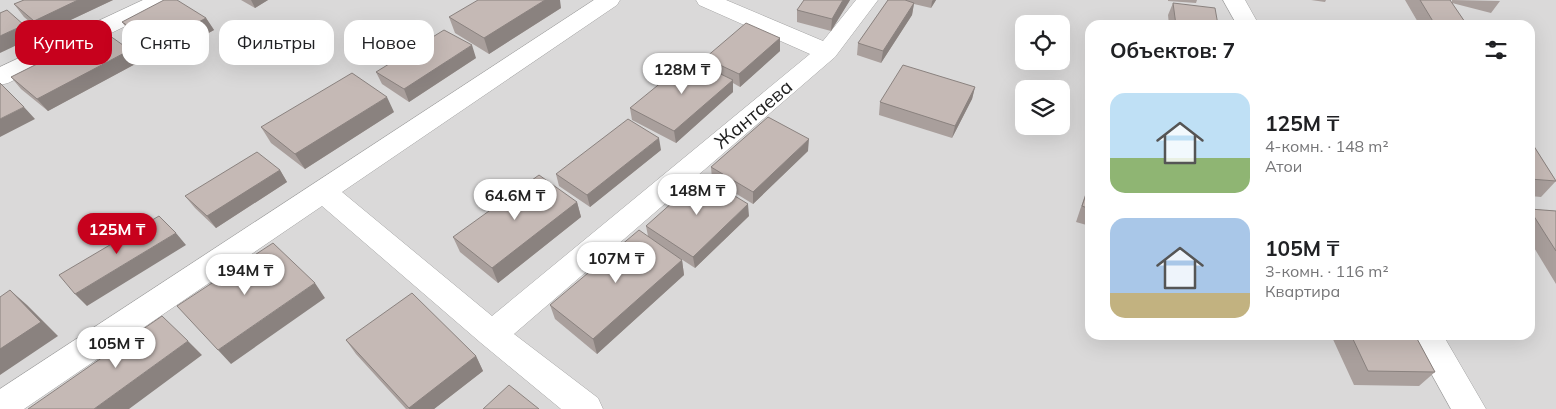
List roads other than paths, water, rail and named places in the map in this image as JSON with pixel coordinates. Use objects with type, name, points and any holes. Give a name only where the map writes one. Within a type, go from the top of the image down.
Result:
[{"type":"street","points":[[0,77],[161,0]]},
{"type":"street","points":[[0,407],[609,0]]},
{"type":"street","points":[[707,0],[826,52]]},
{"type":"street","name":"Жантаева","points":[[492,334],[826,52],[867,0]]},
{"type":"street","points":[[1234,0],[1245,20]]},
{"type":"street","points":[[322,192],[492,334],[586,409]]},
{"type":"street","points":[[1429,340],[1469,409]]}]
